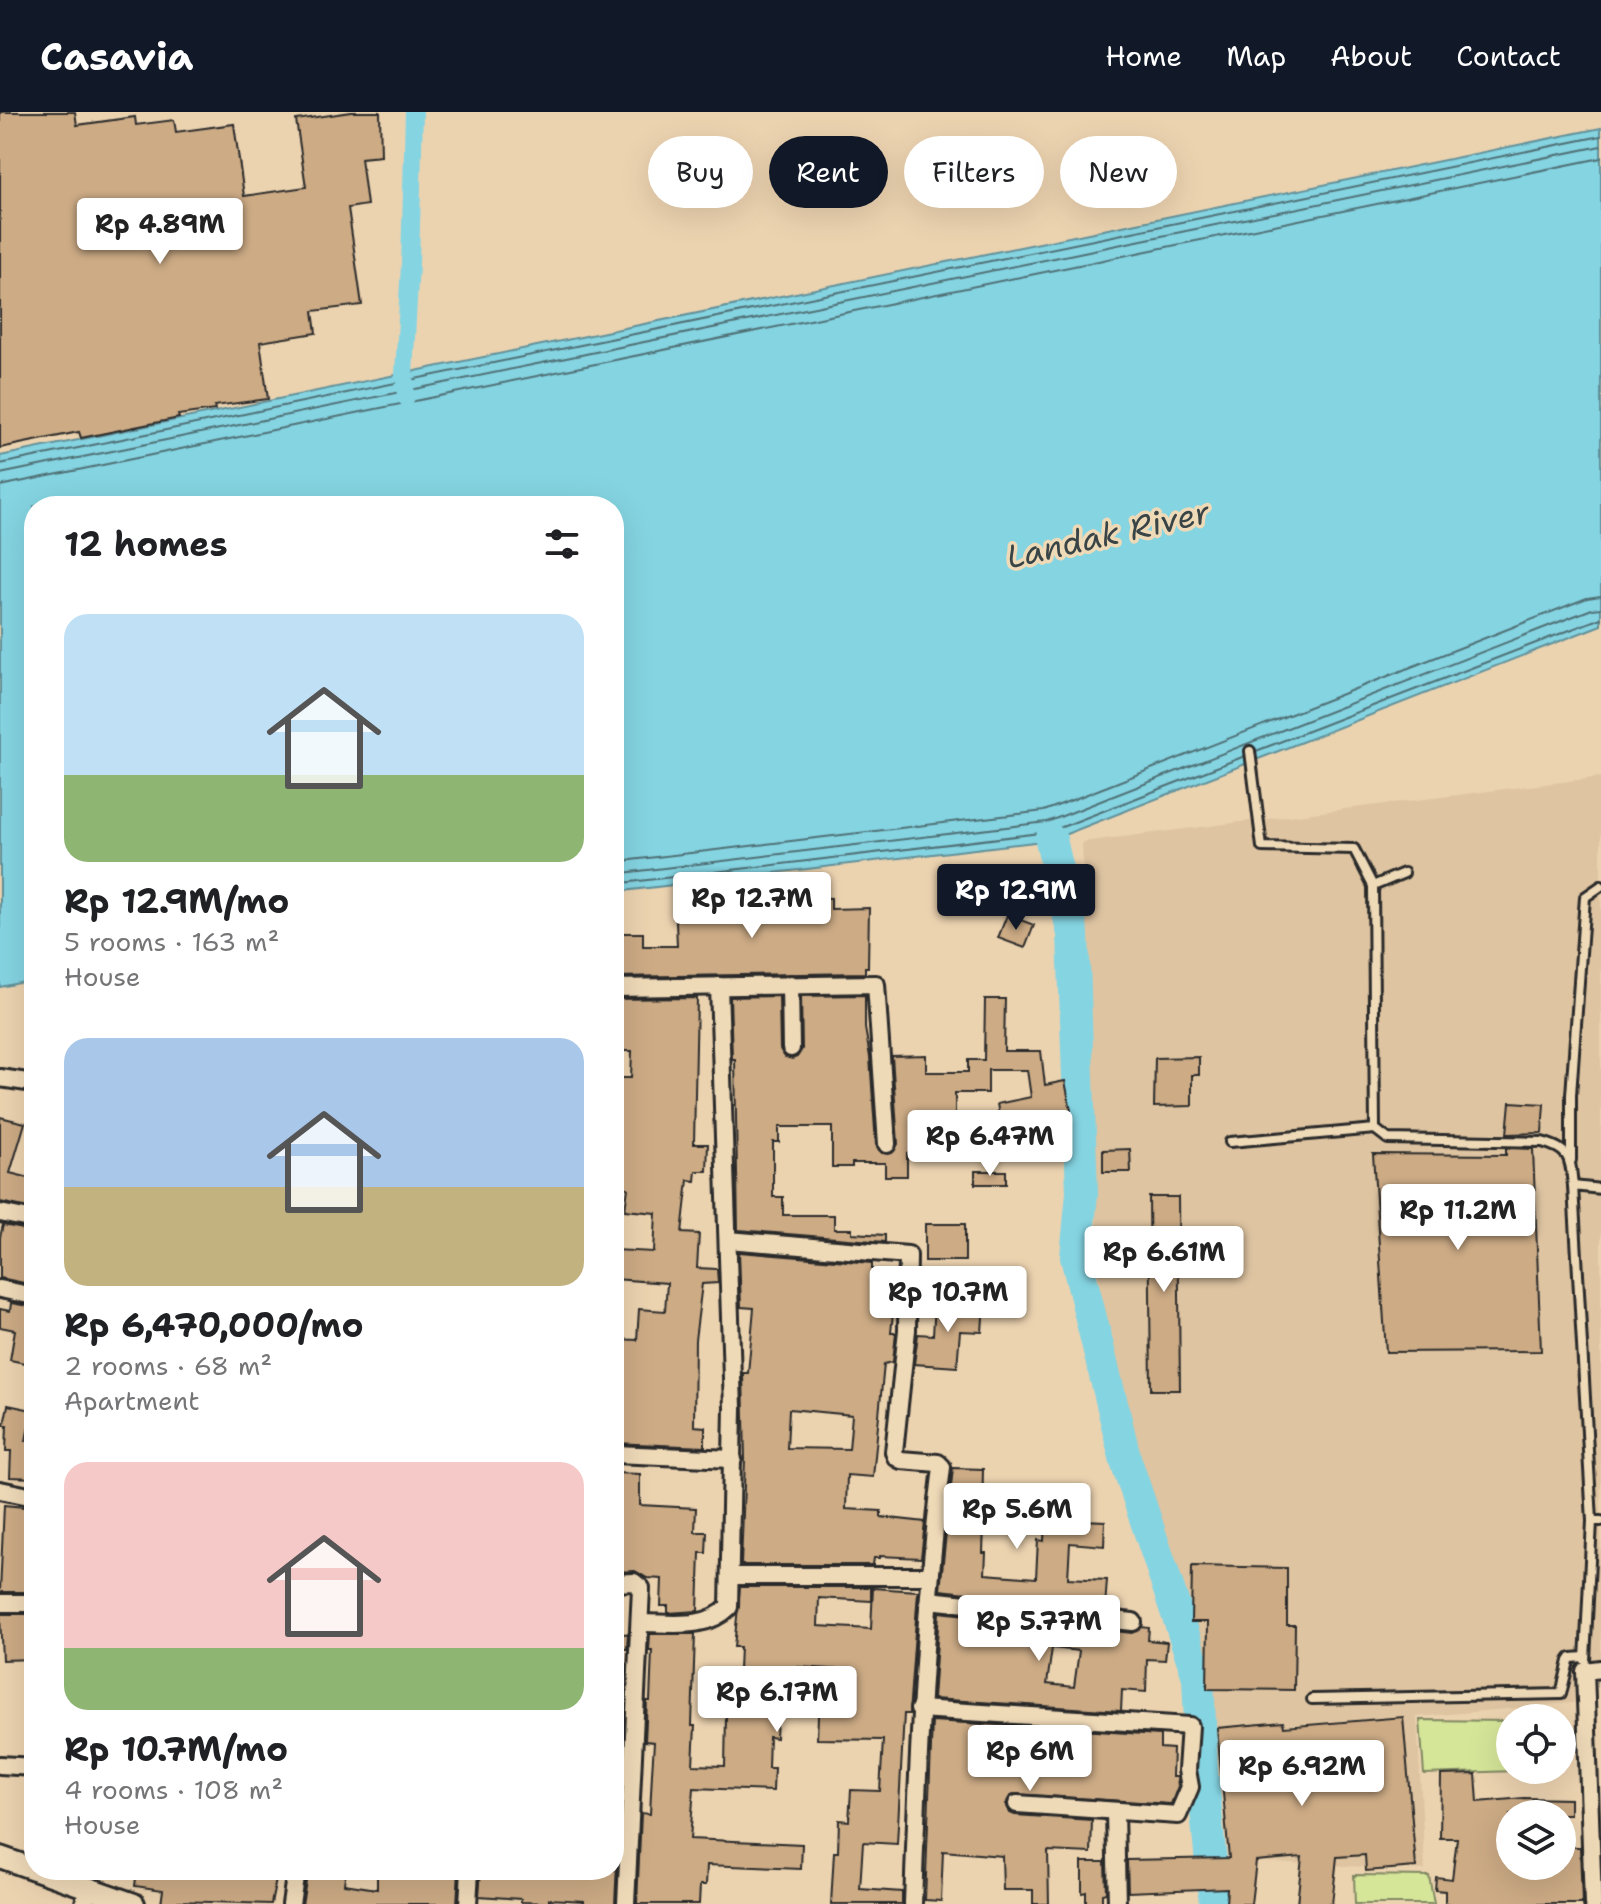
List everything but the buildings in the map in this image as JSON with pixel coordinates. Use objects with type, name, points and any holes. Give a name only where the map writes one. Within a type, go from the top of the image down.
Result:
[{"type":"street","points":[[790,984],[791,1048]]},
{"type":"street","points":[[624,988],[876,984],[887,1144]]},
{"type":"street","points":[[641,1623],[705,1623],[718,1618],[729,1607],[733,1459],[719,986]]},
{"type":"street","points":[[0,1078],[24,1082]]},
{"type":"street","points":[[0,1213],[24,1218]]},
{"type":"street","points":[[728,1240],[908,1255],[907,1330],[894,1452],[901,1460],[938,1463],[942,1467],[929,1576],[919,1709],[913,1904]]},
{"type":"street","points":[[0,1289],[24,1294]]},
{"type":"street","points":[[624,1454],[733,1459]]},
{"type":"street","points":[[0,1490],[24,1495]]},
{"type":"street","points":[[730,1576],[929,1576]]},
{"type":"street","points":[[624,1582],[640,1585],[641,1623],[626,1904]]},
{"type":"street","points":[[929,1600],[1133,1622]]},
{"type":"street","points":[[0,1603],[24,1603]]},
{"type":"street","points":[[1590,1665],[1595,1769],[1596,1866],[1593,1904]]},
{"type":"street","points":[[919,1709],[1190,1726],[1187,1770],[1190,1787],[1178,1815],[1017,1804]]},
{"type":"street","points":[[0,1765],[24,1766]]},
{"type":"street","points":[[1115,1811],[1117,1904]]},
{"type":"street","points":[[0,1857],[24,1865]]},
{"type":"street","points":[[56,1880],[85,1896],[134,1904]]},
{"type":"street","points":[[291,1904],[295,1880]]},
{"type":"street","points":[[468,1904],[469,1880]]},
{"type":"lane","points":[[1250,751],[1262,847],[1354,849],[1373,886],[1375,1129]]},
{"type":"lane","points":[[1373,886],[1404,873]]},
{"type":"lane","points":[[1312,1699],[1561,1694],[1571,1658],[1590,1665],[1596,1521],[1571,1161],[1571,1095],[1585,897],[1601,886]]},
{"type":"lane","points":[[1230,1142],[1375,1129],[1388,1139],[1542,1142],[1561,1148],[1571,1161]]},
{"type":"lane","points":[[1573,1186],[1601,1189]]},
{"type":"shaded area","points":[[1601,777],[1601,1667],[1593,1668],[1593,1701],[1496,1704],[1496,1710],[1417,1717],[1425,1870],[1249,1861],[1100,1320],[1082,842]]},
{"type":"green space","points":[[1420,1720],[1496,1721],[1496,1772],[1424,1774]]},
{"type":"green space","points":[[1354,1875],[1429,1876],[1434,1904],[1355,1904]]},
{"type":"water","name":"Landak River","points":[[1601,128],[1601,625],[1051,840],[624,891],[624,496],[24,496],[24,982],[0,987],[0,456]]},
{"type":"waterway","points":[[406,397],[404,374],[414,112]]},
{"type":"waterway","points":[[1051,840],[1073,934],[1082,1193],[1076,1257],[1126,1461],[1198,1677],[1202,1770],[1215,1904]]}]
